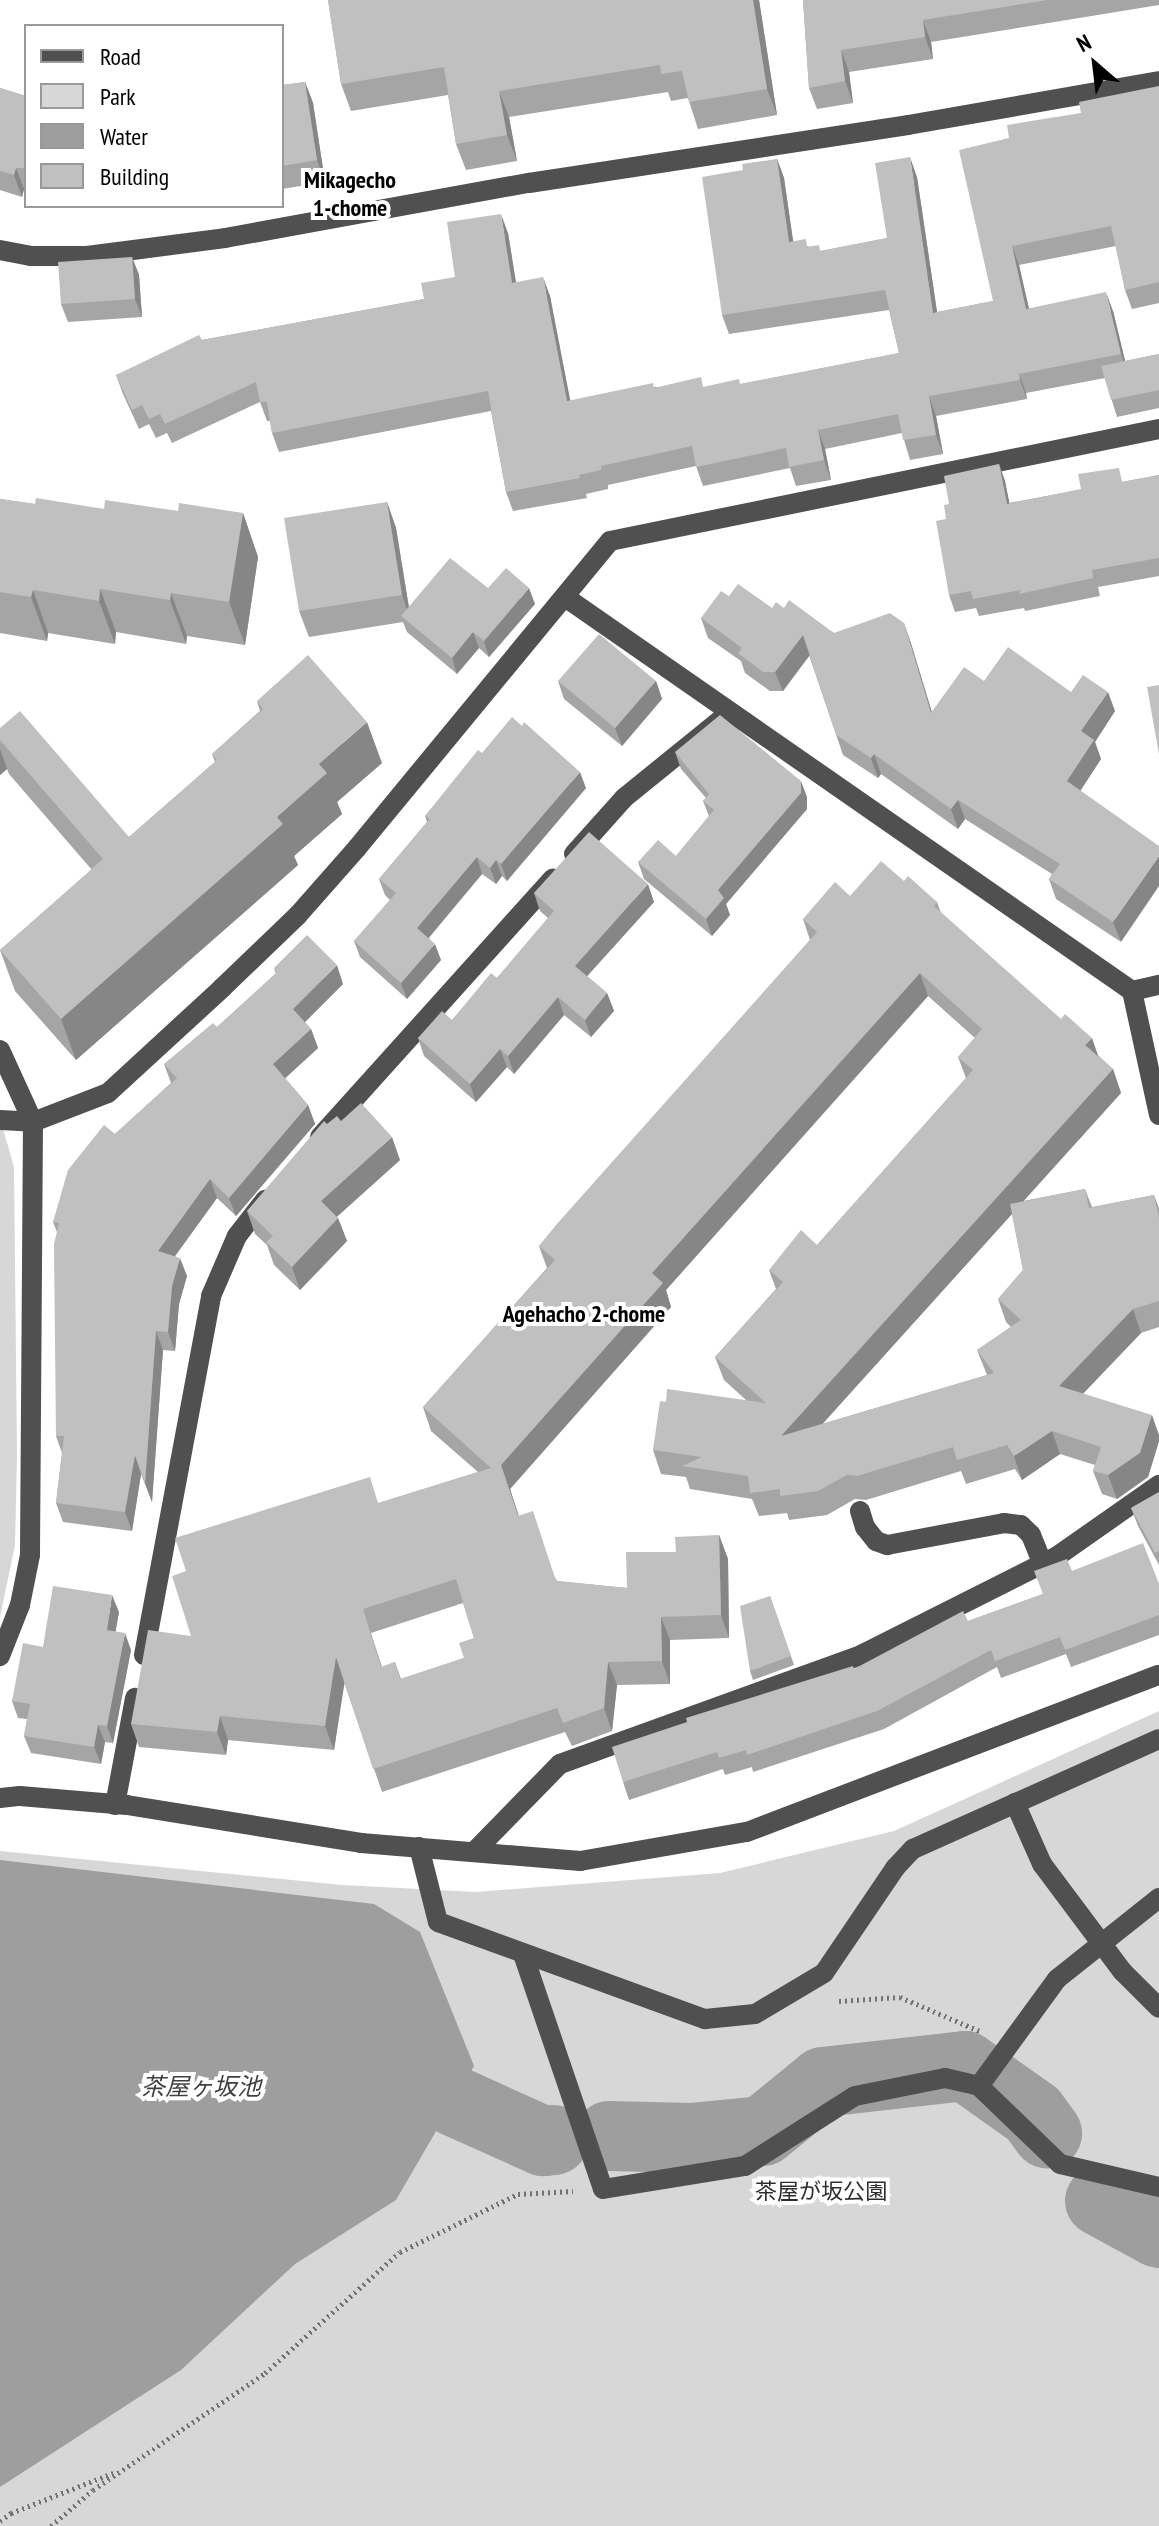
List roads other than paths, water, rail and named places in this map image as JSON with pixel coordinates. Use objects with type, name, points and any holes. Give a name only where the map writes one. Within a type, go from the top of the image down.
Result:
[{"type":"street","points":[[0,250],[30,256],[87,256],[225,238],[529,183],[1159,81]]},
{"type":"street","points":[[0,1120],[33,1122],[108,1093],[298,915],[610,541],[1159,429]]},
{"type":"street","points":[[565,597],[1132,991],[1159,1115]]},
{"type":"street","points":[[307,1152],[624,798],[729,713]]},
{"type":"street","points":[[1132,991],[1159,985]]},
{"type":"street","points":[[0,1050],[33,1122],[30,1555],[20,1605],[0,1656]]},
{"type":"street","points":[[115,1805],[211,1296],[237,1236],[275,1188]]},
{"type":"street","points":[[474,1852],[560,1764],[861,1655],[1043,1564],[1159,1485]]},
{"type":"street","points":[[860,1511],[876,1541],[887,1545],[1004,1523],[1021,1525],[1031,1535],[1043,1564]]},
{"type":"street","points":[[0,1798],[20,1796],[115,1805],[361,1843],[580,1861],[747,1832],[1159,1675]]},
{"type":"street","points":[[419,1847],[438,1922],[705,2019],[755,2014],[824,1973],[895,1868],[913,1849],[1159,1739]]},
{"type":"street","points":[[1015,1803],[1042,1864],[1122,1971],[1159,2008]]},
{"type":"street","points":[[979,2086],[1057,1979],[1159,1898]]},
{"type":"street","points":[[523,1954],[603,2189],[745,2166],[855,2096],[945,2078],[979,2086],[1060,2164],[1159,2187]]},
{"type":"water","name":"茶屋ヶ坂池","points":[[0,1860],[374,1904],[420,1932],[474,2066],[396,2200],[295,2264],[181,2370],[0,2487]]},
{"type":"waterway","points":[[609,2136],[691,2138],[763,2131],[823,2082],[965,2066],[1033,2114],[1047,2133]]},
{"type":"waterway","points":[[454,2101],[543,2141],[554,2140]]},
{"type":"waterway","points":[[1100,2201],[1159,2233]]},
{"type":"district","name":"Mikagecho 1-chome","points":[[350,194]]},
{"type":"district","name":"Agehacho 2-chome","points":[[584,1314]]},
{"type":"park label","name":"茶屋が坂公園","points":[[821,2192]]}]
